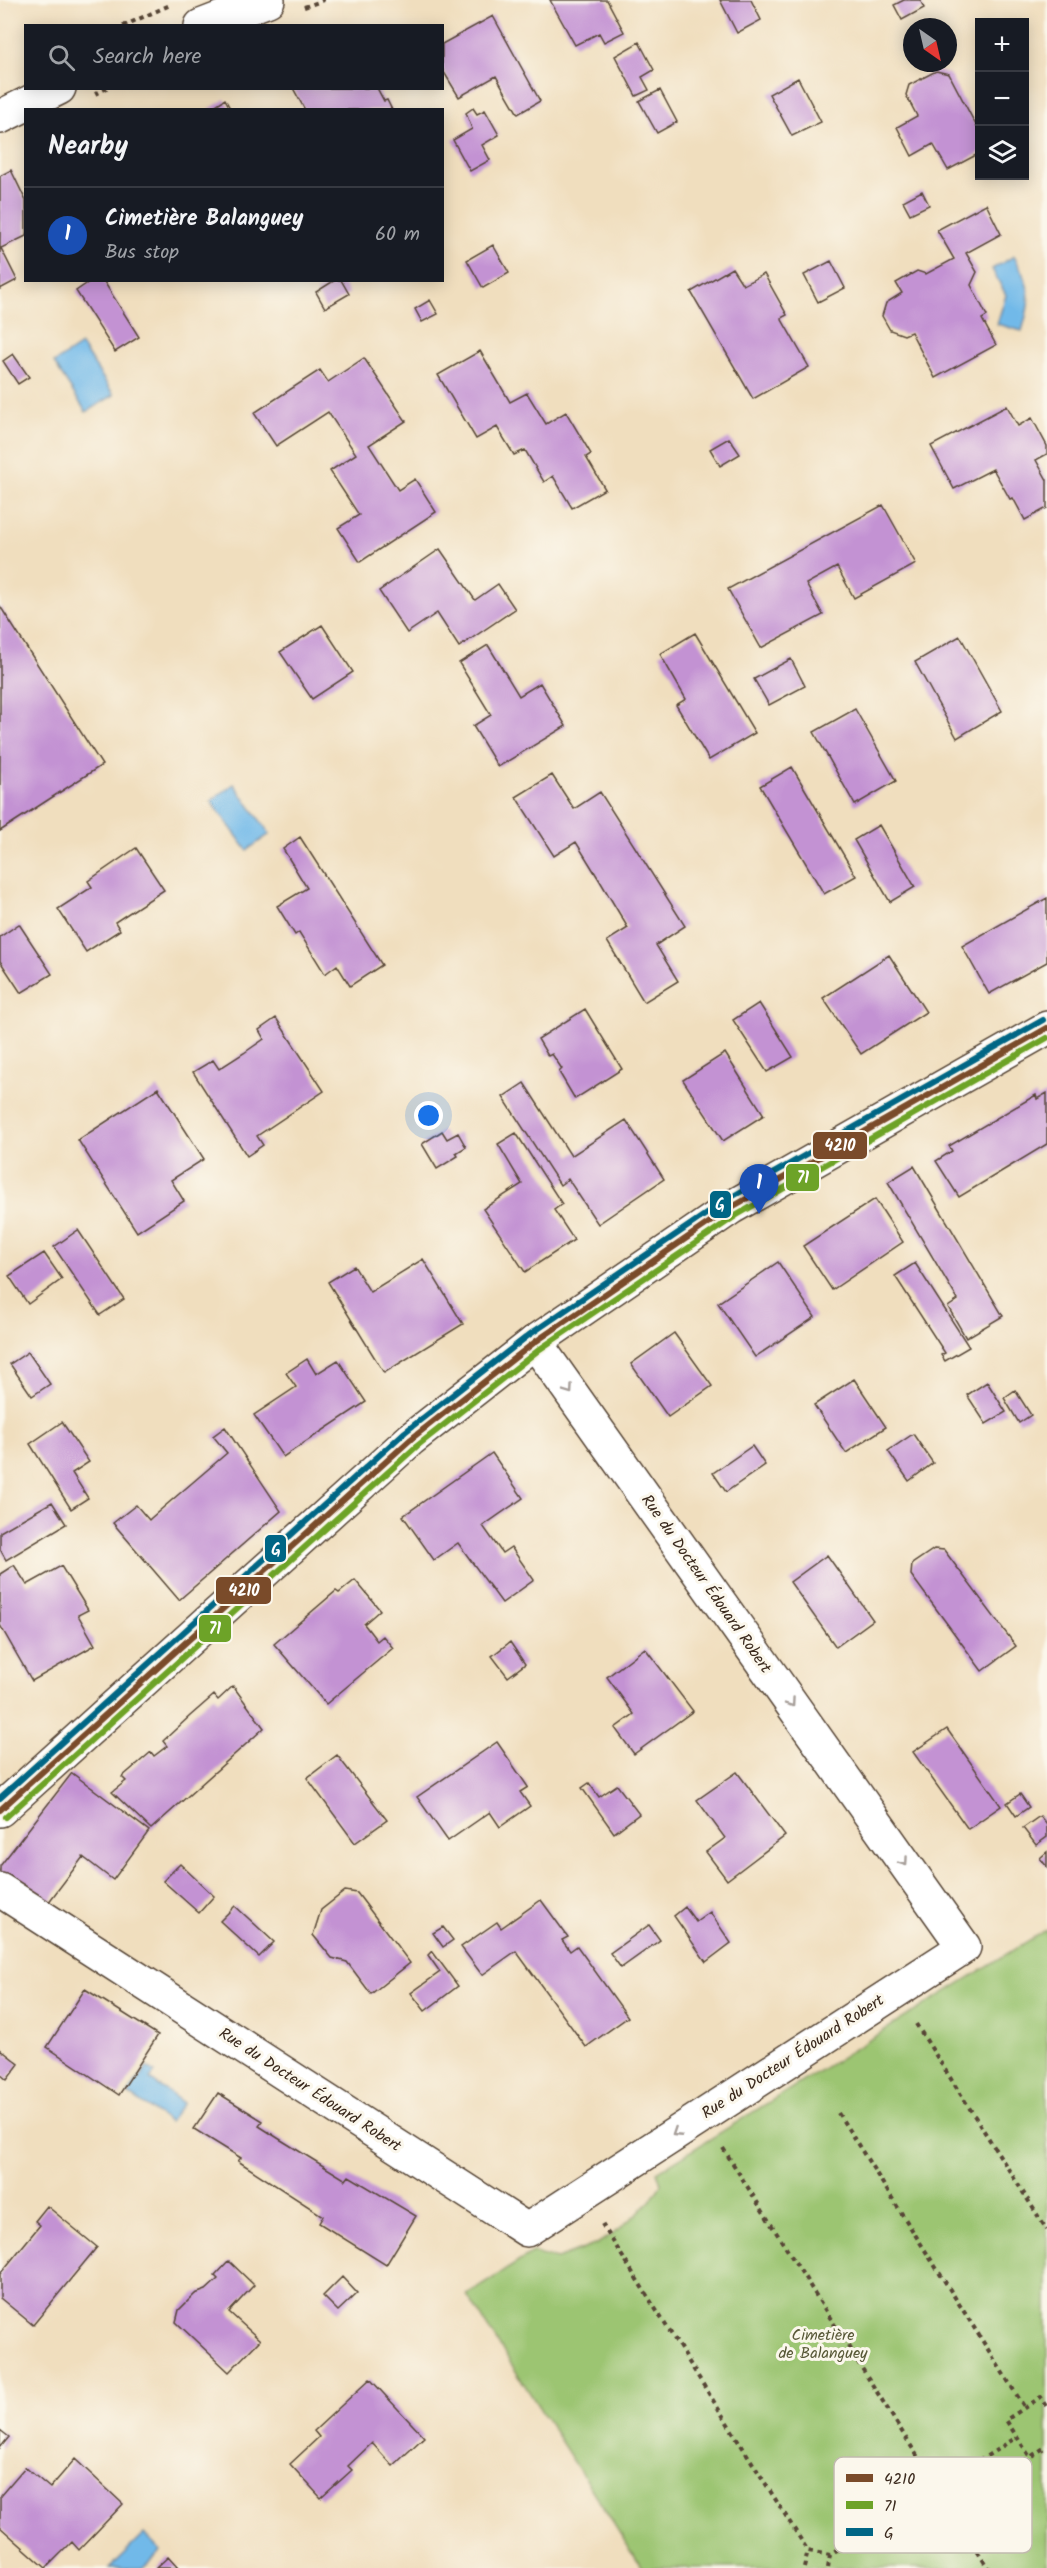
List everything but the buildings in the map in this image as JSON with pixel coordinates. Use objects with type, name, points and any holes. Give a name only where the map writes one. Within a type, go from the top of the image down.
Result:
[{"type":"street","points":[[206,24],[268,0]]},
{"type":"street","points":[[0,117],[55,90]]},
{"type":"street","points":[[0,1810],[411,1439],[535,1342],[732,1207],[1047,1028]]},
{"type":"street","name":"Rue du Docteur Édouard Robert","points":[[0,1890],[527,2230],[964,1947],[535,1342]]},
{"type":"path","points":[[127,24],[172,4]]},
{"type":"path","points":[[916,2024],[1047,2230]]},
{"type":"path","points":[[838,2113],[1025,2408]]},
{"type":"path","points":[[721,2144],[919,2457]]},
{"type":"path","points":[[582,2194],[808,2551],[804,2568]]},
{"type":"path","points":[[1047,2406],[1041,2397],[1006,2420],[1030,2457],[1047,2446]]},
{"type":"path","points":[[985,2457],[1017,2437]]},
{"type":"path","points":[[808,2551],[830,2555],[834,2552]]},
{"type":"path","points":[[979,2553],[988,2568]]},
{"type":"path","points":[[828,2568],[830,2555]]},
{"type":"green space","name":"Cimetière de Balanguey","points":[[1047,1929],[1047,2568],[642,2568],[467,2295],[532,2253],[557,2259],[597,2244],[620,2229],[650,2201],[661,2184],[657,2172]]},
{"type":"water","points":[[1014,256],[1027,285],[1029,301],[1022,331],[997,324],[1006,295],[992,269]]},
{"type":"water","points":[[81,345],[114,395],[86,412],[54,363]]},
{"type":"water","points":[[234,784],[270,834],[247,850],[211,801]]},
{"type":"water","points":[[147,2067],[155,2073],[150,2079],[183,2103],[169,2122],[128,2093]]},
{"type":"water","points":[[144,2534],[161,2552],[143,2568],[109,2568]]},
{"type":"transit line","name":"G","points":[[0,1798],[405,1432],[529,1335],[728,1199],[1043,1020]]},
{"type":"transit line","name":"4210","points":[[0,1810],[411,1439],[535,1342],[732,1207],[1047,1028]]},
{"type":"transit line","name":"71","points":[[6,1817],[417,1446],[540,1349],[737,1215],[1047,1038]]},
{"type":"place","name":"Cimetière Balanguey","points":[[759,1214]]}]
